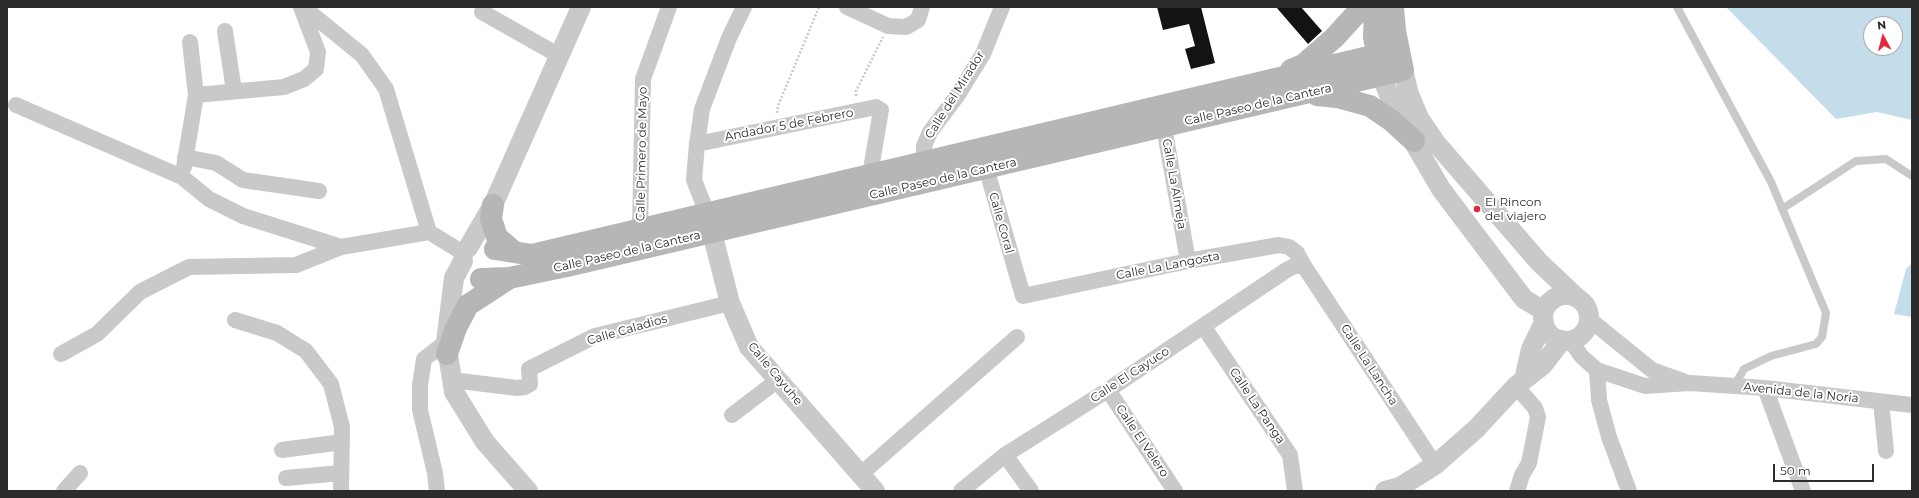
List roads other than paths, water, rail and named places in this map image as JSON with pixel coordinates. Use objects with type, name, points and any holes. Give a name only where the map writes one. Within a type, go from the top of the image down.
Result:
[{"type":"main road","points":[[1263,83],[1304,65],[1334,38],[1356,14],[1359,7]]},
{"type":"main road","points":[[1375,7],[1374,36],[1379,65]]},
{"type":"main road","points":[[1393,7],[1401,60]]},
{"type":"main road","name":"Calle Paseo de la Cantera","points":[[1162,117],[1263,83],[1379,65],[1401,60]]},
{"type":"main road","name":"Calle Paseo de la Cantera","points":[[504,250],[532,255],[640,229],[710,223],[1162,117],[1306,94],[1379,65]]},
{"type":"main road","points":[[1306,94],[1337,97],[1370,106],[1392,121],[1414,141]]},
{"type":"main road","name":"Calle Paseo de la Cantera","points":[[481,279],[509,278],[710,223],[870,175],[924,162],[983,159]]},
{"type":"main road","points":[[493,205],[491,219],[497,237],[504,250]]},
{"type":"main road","points":[[448,346],[468,305],[509,278]]},
{"type":"street","points":[[196,95],[284,87],[304,79],[316,70],[318,52],[302,7]]},
{"type":"street","points":[[302,7],[362,55],[386,89],[429,232]]},
{"type":"street","points":[[484,7],[482,12],[558,55]]},
{"type":"street","points":[[528,491],[485,442],[454,392],[448,346],[454,278],[493,205],[558,55],[581,7]]},
{"type":"street","name":"Calle Primero de Mayo","points":[[640,229],[643,78],[669,7]]},
{"type":"street","points":[[710,223],[694,180],[702,109],[729,38],[744,7]]},
{"type":"street","points":[[847,7],[888,26],[906,27],[918,20],[922,7]]},
{"type":"street","name":"Calle del Mirador","points":[[924,162],[924,146],[930,132],[957,96],[983,54],[1002,7]]},
{"type":"street","points":[[225,31],[234,91]]},
{"type":"street","points":[[182,177],[196,95],[190,42]]},
{"type":"street","points":[[1395,490],[1435,465],[1476,429],[1520,383],[1543,365],[1566,340],[1580,336],[1584,332],[1589,319],[1586,306],[1539,262],[1436,143],[1419,118],[1409,94],[1401,60]]},
{"type":"street","points":[[1379,65],[1396,112],[1441,189],[1524,299],[1544,316],[1549,334],[1566,340]]},
{"type":"street","points":[[16,105],[182,177],[209,199],[243,216],[341,247]]},
{"type":"street","name":"Andador 5 de Febrero","points":[[697,144],[876,107],[881,110],[870,175]]},
{"type":"street","name":"Calle La Almeja","points":[[1162,117],[1188,261]]},
{"type":"street","points":[[185,157],[216,163],[243,180],[319,190]]},
{"type":"street","name":"Calle Coral","points":[[983,159],[1023,296]]},
{"type":"street","name":"Calle Cayuhe","points":[[710,223],[730,303],[749,347],[875,491]]},
{"type":"street","points":[[61,354],[97,334],[140,292],[189,267],[296,265],[341,247],[429,232],[466,254]]},
{"type":"street","points":[[481,243],[504,250],[497,270],[493,275],[481,279],[471,275],[464,266],[466,254],[481,243]]},
{"type":"street","name":"Calle La Langosta","points":[[1023,296],[1188,261],[1279,245],[1289,247],[1297,253],[1304,266]]},
{"type":"street","name":"Calle El Cayuco","points":[[960,491],[1005,455],[1108,390],[1286,270],[1294,266],[1304,266]]},
{"type":"street","name":"Calle La Lancha","points":[[1304,266],[1435,465]]},
{"type":"street","points":[[1517,491],[1522,475],[1530,463],[1538,417],[1535,408],[1520,383],[1531,349],[1551,301],[1556,297],[1570,295],[1576,297]]},
{"type":"street","name":"Calle Caladios","points":[[452,380],[517,388],[530,384],[529,369],[595,336],[730,303]]},
{"type":"street","name":"Avenida de la Noria","points":[[1589,319],[1652,370],[1690,383]]},
{"type":"street","points":[[235,320],[277,333],[306,351],[331,384],[342,427],[341,491]]},
{"type":"street","name":"Calle La Panga","points":[[1203,326],[1290,456],[1295,491]]},
{"type":"street","points":[[861,474],[1018,337]]},
{"type":"street","name":"Avenida de la Noria","points":[[1566,340],[1582,357],[1598,370],[1645,386],[1690,383],[1765,388],[1912,405]]},
{"type":"street","points":[[437,491],[435,473],[420,410],[420,384],[424,359],[448,346]]},
{"type":"street","points":[[1598,370],[1599,400],[1609,437],[1629,491]]},
{"type":"street","points":[[732,415],[778,380]]},
{"type":"street","points":[[1765,388],[1803,491]]},
{"type":"street","name":"Calle El Velero","points":[[1108,390],[1175,491]]},
{"type":"street","points":[[1881,402],[1886,451]]},
{"type":"street","points":[[282,450],[342,442]]},
{"type":"street","points":[[1005,455],[1031,491]]},
{"type":"street","points":[[64,491],[80,473]]},
{"type":"street","points":[[286,478],[341,473]]},
{"type":"lane","points":[[1677,7],[1771,182],[1826,312],[1822,337],[1816,344],[1771,356],[1744,369],[1734,386]]},
{"type":"lane","points":[[1782,209],[1856,161],[1886,159],[1912,176]]},
{"type":"water","points":[[1726,7],[1912,7],[1912,120],[1877,112],[1836,119]]},
{"type":"water","points":[[1912,263],[1912,317],[1894,314],[1906,269]]},
{"type":"place","name":"El Rincon del viajero","points":[[1477,209]]}]
